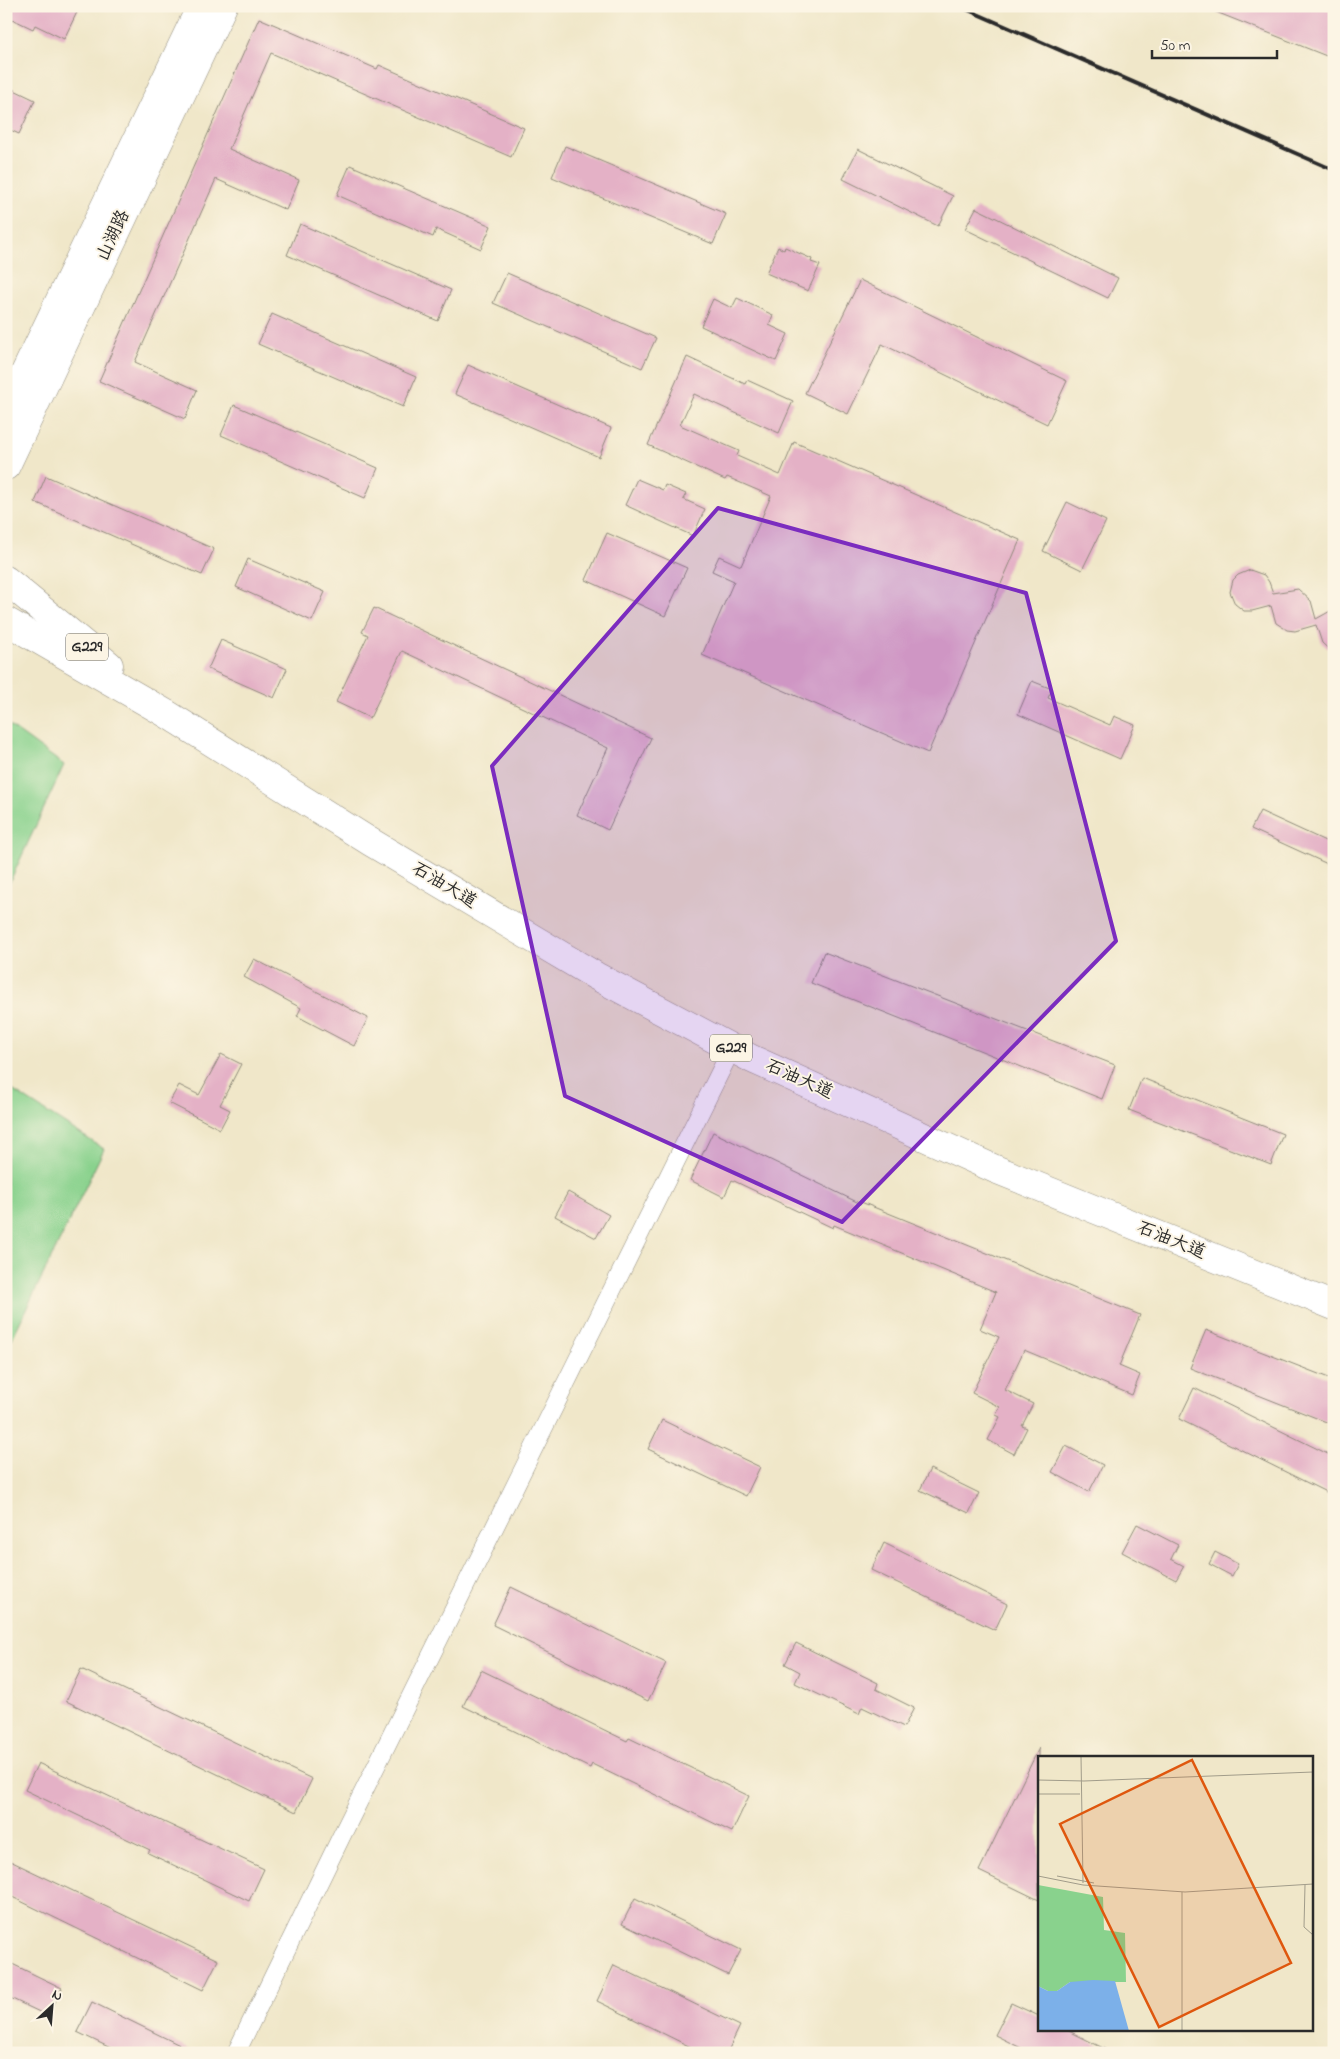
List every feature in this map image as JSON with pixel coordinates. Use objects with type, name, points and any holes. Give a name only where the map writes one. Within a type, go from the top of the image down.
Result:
[{"type":"main road","name":"山湖路","points":[[6,412],[202,6]]},
{"type":"main road","name":"山湖路","points":[[6,466],[222,6]]},
{"type":"main road","name":"石油大道","points":[[6,580],[167,714]]},
{"type":"main road","name":"石油大道","points":[[6,621],[167,714],[369,841],[587,971],[732,1048],[994,1169],[1334,1306]]},
{"type":"street","points":[[236,2053],[732,1048]]},
{"type":"highlighted area","points":[[718,508],[1026,593],[1116,941],[842,1222],[565,1096],[492,766]]},
{"type":"green space","points":[[6,723],[64,765],[6,890]]},
{"type":"green space","points":[[6,1086],[104,1149],[6,1351]]},
{"type":"building","points":[[6,6],[80,6],[64,39],[35,25],[33,29],[6,16]]},
{"type":"building","points":[[1201,6],[1320,6],[1334,12],[1334,59]]},
{"type":"building","points":[[259,18],[377,69],[379,65],[524,128],[511,157],[271,53],[229,149],[299,180],[286,210],[216,179],[135,362],[197,390],[185,419],[99,381]]},
{"type":"building","points":[[6,86],[35,100],[19,134],[6,128]]},
{"type":"building","points":[[565,146],[726,214],[713,244],[552,177]]},
{"type":"building","points":[[858,149],[953,196],[938,226],[843,179]]},
{"type":"building","points":[[350,165],[491,226],[481,249],[436,229],[433,237],[337,195]]},
{"type":"building","points":[[976,208],[1118,278],[1108,298],[965,229]]},
{"type":"building","points":[[300,224],[451,290],[438,321],[287,255]]},
{"type":"building","points":[[778,247],[784,250],[785,247],[812,259],[811,262],[820,265],[808,291],[766,273]]},
{"type":"building","points":[[507,273],[656,338],[642,368],[493,303]]},
{"type":"building","points":[[860,280],[1067,381],[1047,424],[882,344],[848,414],[805,393]]},
{"type":"building","points":[[737,298],[773,315],[769,325],[788,334],[776,361],[701,326],[713,299],[732,308]]},
{"type":"building","points":[[272,314],[416,377],[403,407],[258,344]]},
{"type":"building","points":[[687,357],[745,384],[747,380],[793,401],[779,433],[694,394],[680,425],[739,451],[737,456],[780,475],[794,442],[1020,540],[928,753],[702,655],[734,581],[712,571],[719,556],[741,566],[771,496],[727,477],[725,480],[648,445]]},
{"type":"building","points":[[468,365],[611,428],[599,457],[455,394]]},
{"type":"building","points":[[234,405],[378,468],[365,498],[221,435]]},
{"type":"building","points":[[46,476],[214,549],[202,575],[35,502]]},
{"type":"building","points":[[637,479],[663,490],[665,485],[686,494],[683,499],[705,509],[693,536],[625,505]]},
{"type":"building","points":[[1067,502],[1106,521],[1082,570],[1043,551]]},
{"type":"building","points":[[607,533],[687,568],[665,616],[586,580]]},
{"type":"building","points":[[248,559],[325,592],[312,621],[236,587]]},
{"type":"building","points":[[1250,570],[1264,575],[1273,593],[1298,589],[1311,601],[1316,619],[1334,609],[1334,654],[1322,643],[1316,625],[1295,631],[1287,630],[1276,623],[1271,606],[1244,611],[1235,604],[1230,592],[1233,580],[1238,575]]},
{"type":"building","points":[[374,608],[651,738],[608,830],[577,815],[608,748],[402,651],[370,718],[336,702],[368,635],[362,632]]},
{"type":"building","points":[[221,640],[287,669],[274,698],[208,669]]},
{"type":"building","points":[[1032,681],[1052,689],[1048,698],[1110,725],[1114,716],[1135,725],[1120,759],[1018,714]]},
{"type":"building","points":[[1260,811],[1334,845],[1334,867],[1251,829]]},
{"type":"building","points":[[824,952],[1115,1065],[1102,1099],[811,983]]},
{"type":"building","points":[[254,959],[368,1018],[354,1046],[297,1016],[301,1008],[244,977]]},
{"type":"building","points":[[221,1054],[241,1064],[220,1105],[230,1110],[220,1129],[169,1103],[179,1085],[199,1095]]},
{"type":"building","points":[[1142,1078],[1283,1134],[1271,1165],[1129,1110]]},
{"type":"building","points":[[713,1132],[861,1204],[861,1202],[1140,1315],[1119,1366],[1140,1375],[1132,1395],[1024,1350],[1005,1390],[1033,1404],[1022,1426],[1027,1428],[1014,1454],[988,1440],[1000,1417],[996,1415],[1000,1407],[972,1393],[999,1337],[980,1329],[996,1292],[834,1225],[833,1228],[732,1180],[724,1197],[690,1180]]},
{"type":"building","points":[[568,1192],[609,1215],[596,1238],[555,1216]]},
{"type":"building","points":[[1206,1330],[1334,1380],[1334,1425],[1190,1368]]},
{"type":"building","points":[[1194,1388],[1334,1457],[1334,1496],[1179,1419]]},
{"type":"building","points":[[662,1420],[760,1467],[746,1496],[648,1449]]},
{"type":"building","points":[[1066,1446],[1103,1465],[1089,1492],[1052,1472]]},
{"type":"building","points":[[930,1469],[979,1493],[969,1513],[920,1490]]},
{"type":"building","points":[[1137,1524],[1178,1545],[1171,1559],[1184,1566],[1176,1580],[1122,1552]]},
{"type":"building","points":[[884,1543],[1007,1604],[995,1630],[871,1570]]},
{"type":"building","points":[[1215,1552],[1238,1564],[1232,1576],[1209,1564]]},
{"type":"building","points":[[511,1587],[666,1663],[648,1701],[493,1625]]},
{"type":"building","points":[[796,1643],[878,1683],[876,1689],[914,1708],[904,1727],[862,1707],[859,1714],[795,1683],[800,1672],[785,1664]]},
{"type":"building","points":[[81,1669],[312,1779],[296,1812],[66,1701]]},
{"type":"building","points":[[481,1670],[627,1741],[629,1738],[749,1796],[732,1832],[592,1764],[590,1768],[463,1706]]},
{"type":"building","points":[[1039,1748],[1038,1900],[979,1871]]},
{"type":"building","points":[[38,1763],[264,1869],[249,1901],[148,1853],[150,1850],[25,1790]]},
{"type":"building","points":[[6,1859],[218,1960],[203,1990],[6,1894]]},
{"type":"building","points":[[635,1898],[741,1950],[728,1975],[622,1924]]},
{"type":"building","points":[[6,1961],[62,1988],[48,2016],[6,1996]]},
{"type":"building","points":[[614,1965],[740,2026],[727,2053],[703,2053],[597,2001]]},
{"type":"building","points":[[92,2002],[196,2053],[121,2053],[77,2032]]},
{"type":"building","points":[[1011,2003],[1038,2016],[1038,2032],[1071,2032],[1113,2053],[1031,2053],[995,2035]]},
{"type":"railway","points":[[959,6],[1334,170]]}]
